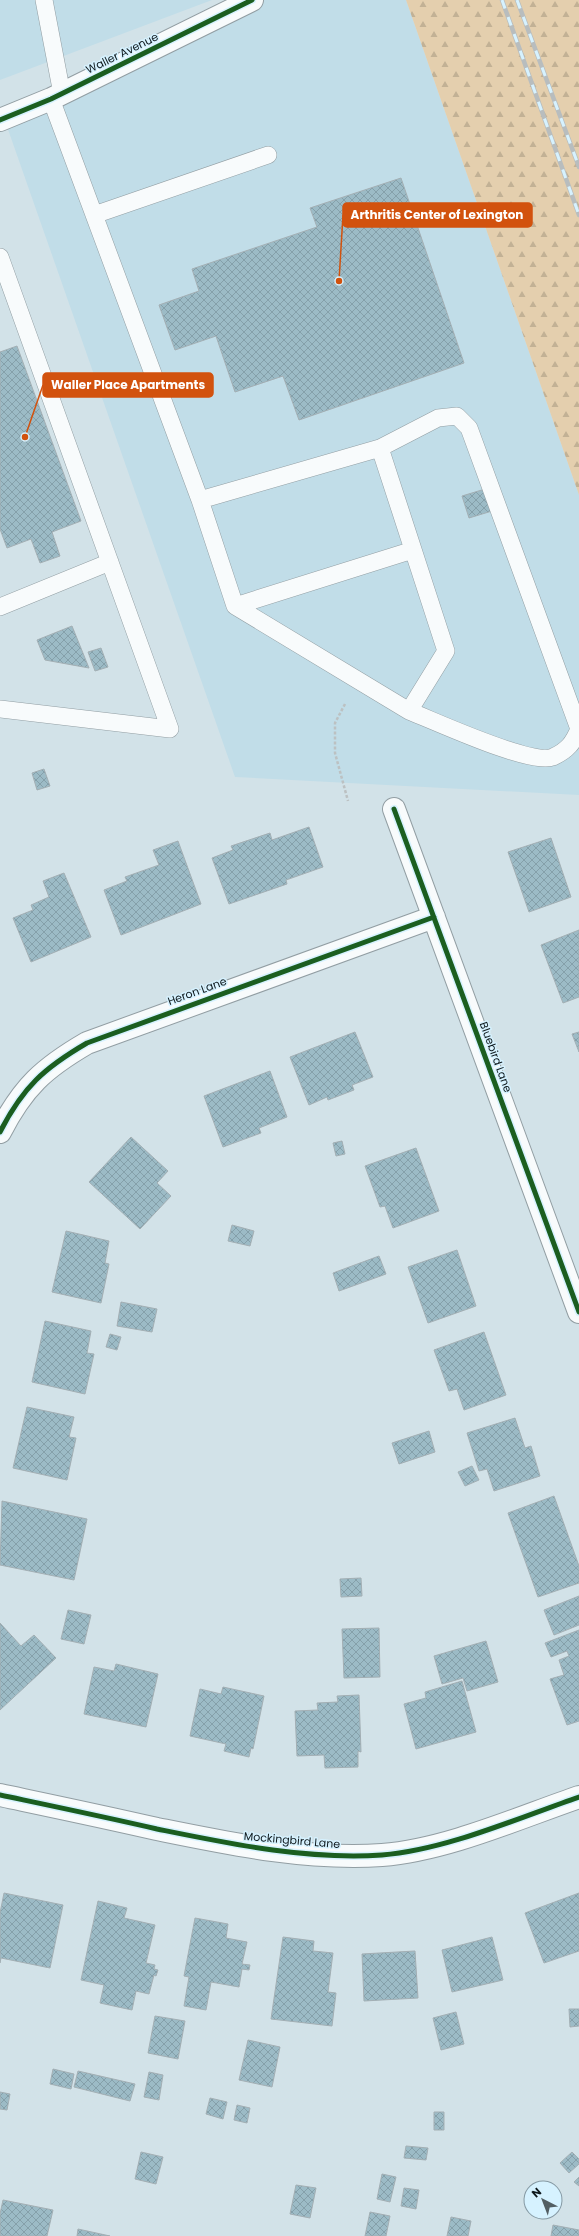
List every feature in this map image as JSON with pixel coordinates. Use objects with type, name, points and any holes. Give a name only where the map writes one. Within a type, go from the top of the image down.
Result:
[{"type":"street","name":"Waller Avenue","points":[[0,120],[56,96],[252,0]]},
{"type":"street","name":"Bluebird Lane","points":[[394,809],[579,1312]]},
{"type":"street","name":"Heron Lane","points":[[0,1132],[16,1102],[36,1078],[62,1057],[87,1043],[434,917]]},
{"type":"street","name":"Mockingbird Lane","points":[[0,1795],[241,1847],[317,1855],[382,1855],[419,1848],[454,1840],[579,1797]]},
{"type":"lane","points":[[44,0],[56,96],[94,215],[200,500],[235,606],[409,711],[514,754],[552,758],[572,745],[579,729],[468,428],[457,416],[438,418],[380,448],[200,500]]},
{"type":"lane","points":[[94,215],[268,155]]},
{"type":"lane","points":[[0,259],[170,729],[0,709]]},
{"type":"lane","points":[[380,448],[446,651],[409,711]]},
{"type":"lane","points":[[235,606],[413,550]]},
{"type":"lane","points":[[0,607],[110,562]]},
{"type":"path","points":[[335,724],[335,753],[348,801]]},
{"type":"shaded area","points":[[0,0],[212,0],[0,80]]},
{"type":"shaded area","points":[[249,0],[406,0],[579,495],[579,795],[235,777],[4,118]]},
{"type":"green space","points":[[406,0],[579,0],[579,495]]},
{"type":"building","points":[[401,178],[464,363],[299,420],[283,376],[235,392],[216,336],[175,350],[159,305],[199,291],[192,269],[317,227],[310,208]]},
{"type":"building","points":[[17,346],[81,521],[52,532],[60,556],[40,563],[31,539],[7,548],[0,529],[0,352]]},
{"type":"building","points":[[485,489],[492,511],[469,518],[462,496]]},
{"type":"building","points":[[72,626],[89,668],[45,660],[37,640]]},
{"type":"building","points":[[101,648],[108,667],[95,671],[88,652]]},
{"type":"building","points":[[44,769],[50,786],[37,790],[32,773]]},
{"type":"building","points":[[309,827],[323,867],[286,880],[287,884],[229,904],[212,858],[233,850],[231,846],[270,833],[272,840]]},
{"type":"building","points":[[551,838],[571,897],[529,912],[508,852]]},
{"type":"building","points":[[178,841],[201,904],[121,935],[104,890],[127,881],[125,877],[159,865],[153,850]]},
{"type":"building","points":[[64,873],[91,937],[31,962],[13,918],[33,910],[31,905],[49,897],[43,881]]},
{"type":"building","points":[[579,930],[579,997],[563,1003],[541,945]]},
{"type":"building","points":[[355,1032],[373,1077],[352,1085],[354,1090],[328,1100],[327,1097],[309,1105],[290,1057]]},
{"type":"building","points":[[579,1032],[579,1052],[572,1034]]},
{"type":"building","points":[[270,1071],[287,1117],[259,1128],[261,1133],[223,1147],[204,1096]]},
{"type":"building","points":[[131,1137],[168,1171],[157,1183],[171,1196],[140,1229],[89,1182]]},
{"type":"building","points":[[342,1141],[345,1154],[336,1156],[333,1143]]},
{"type":"building","points":[[416,1148],[439,1211],[393,1228],[385,1206],[380,1207],[365,1166]]},
{"type":"building","points":[[232,1225],[254,1231],[250,1246],[228,1241]]},
{"type":"building","points":[[66,1231],[109,1241],[105,1263],[109,1264],[101,1303],[52,1292]]},
{"type":"building","points":[[457,1250],[476,1306],[428,1323],[408,1267]]},
{"type":"building","points":[[379,1256],[386,1274],[339,1291],[333,1273]]},
{"type":"building","points":[[121,1302],[157,1309],[152,1332],[117,1326]]},
{"type":"building","points":[[45,1321],[91,1331],[87,1353],[94,1354],[85,1394],[32,1382]]},
{"type":"building","points":[[484,1332],[506,1395],[464,1410],[457,1389],[449,1391],[434,1350]]},
{"type":"building","points":[[110,1334],[121,1337],[117,1350],[106,1347]]},
{"type":"building","points":[[27,1407],[74,1417],[69,1437],[76,1438],[67,1480],[13,1468]]},
{"type":"building","points":[[515,1418],[525,1448],[531,1446],[540,1476],[494,1491],[487,1469],[479,1471],[467,1433]]},
{"type":"building","points":[[429,1431],[435,1452],[399,1464],[392,1443]]},
{"type":"building","points":[[472,1466],[479,1480],[465,1486],[458,1472]]},
{"type":"building","points":[[554,1496],[579,1566],[579,1583],[538,1597],[508,1513]]},
{"type":"building","points":[[2,1501],[87,1519],[74,1580],[0,1565]]},
{"type":"building","points":[[361,1578],[362,1596],[341,1597],[340,1579]]},
{"type":"building","points":[[579,1596],[579,1625],[554,1635],[544,1610]]},
{"type":"building","points":[[68,1610],[91,1615],[84,1644],[61,1639]]},
{"type":"building","points":[[0,1623],[21,1646],[34,1635],[56,1658],[0,1710]]},
{"type":"building","points":[[379,1628],[380,1677],[344,1678],[342,1629]]},
{"type":"building","points":[[579,1630],[579,1721],[567,1725],[550,1679],[564,1675],[559,1660],[569,1656],[567,1651],[551,1657],[545,1643]]},
{"type":"building","points":[[486,1641],[498,1682],[467,1691],[463,1678],[442,1684],[434,1656]]},
{"type":"building","points":[[116,1664],[158,1674],[146,1727],[84,1714],[94,1667],[114,1671]]},
{"type":"building","points":[[462,1681],[476,1732],[416,1749],[404,1704],[426,1698],[425,1692]]},
{"type":"building","points":[[223,1687],[264,1696],[253,1749],[251,1748],[249,1757],[224,1751],[226,1744],[190,1736],[200,1689],[221,1694]]},
{"type":"building","points":[[359,1695],[361,1752],[358,1751],[358,1767],[325,1768],[324,1755],[297,1756],[295,1711],[318,1710],[317,1703],[338,1702],[337,1696]]},
{"type":"building","points":[[4,1893],[63,1905],[50,1968],[1,1958],[0,1963],[0,1913]]},
{"type":"building","points":[[579,1893],[579,1951],[544,1963],[525,1913]]},
{"type":"building","points":[[98,1901],[127,1908],[124,1918],[155,1925],[146,1963],[155,1965],[154,1969],[158,1970],[156,1976],[154,1975],[149,1994],[136,1991],[132,2010],[100,2003],[104,1985],[81,1980]]},
{"type":"building","points":[[195,1918],[228,1924],[226,1938],[247,1942],[242,1964],[250,1965],[249,1970],[242,1969],[239,1987],[211,1982],[206,2010],[184,2006],[189,1977],[184,1976]]},
{"type":"building","points":[[283,1937],[314,1941],[313,1951],[333,1953],[328,1992],[336,1993],[332,2026],[271,2019]]},
{"type":"building","points":[[492,1937],[503,1980],[452,1992],[442,1950]]},
{"type":"building","points":[[415,1951],[418,1998],[364,2001],[362,1954]]},
{"type":"building","points":[[569,2009],[579,2009],[579,2026],[570,2027]]},
{"type":"building","points":[[456,2012],[464,2044],[441,2050],[433,2018]]},
{"type":"building","points":[[155,2016],[185,2021],[178,2059],[148,2053]]},
{"type":"building","points":[[248,2040],[280,2047],[272,2087],[239,2080]]},
{"type":"building","points":[[53,2069],[74,2074],[71,2089],[50,2084]]},
{"type":"building","points":[[78,2071],[135,2084],[130,2101],[74,2087]]},
{"type":"building","points":[[149,2072],[163,2075],[159,2100],[144,2097]]},
{"type":"building","points":[[0,2092],[10,2094],[7,2110],[0,2109]]},
{"type":"building","points":[[210,2098],[227,2102],[223,2119],[206,2114]]},
{"type":"building","points":[[237,2105],[250,2108],[247,2123],[234,2120]]},
{"type":"building","points":[[434,2112],[444,2112],[444,2130],[434,2130]]},
{"type":"building","points":[[406,2146],[428,2148],[426,2160],[404,2158]]},
{"type":"building","points":[[141,2152],[163,2157],[156,2184],[135,2179]]},
{"type":"building","points":[[572,2152],[579,2159],[579,2164],[569,2173],[560,2163]]},
{"type":"building","points":[[382,2174],[396,2177],[390,2202],[377,2199]]},
{"type":"building","points":[[579,2177],[579,2186],[574,2182]]},
{"type":"building","points":[[296,2185],[316,2188],[310,2218],[290,2214]]},
{"type":"building","points":[[404,2188],[419,2190],[416,2209],[401,2206]]},
{"type":"building","points":[[3,2200],[53,2210],[47,2236],[0,2236],[0,2214]]},
{"type":"building","points":[[370,2212],[390,2216],[386,2236],[365,2236]]},
{"type":"building","points":[[451,2217],[471,2221],[468,2236],[447,2236]]},
{"type":"building","points":[[553,2225],[579,2230],[579,2236],[551,2236]]},
{"type":"building","points":[[78,2229],[110,2236],[77,2236]]},
{"type":"railway","points":[[502,0],[579,215]]},
{"type":"railway","points":[[517,0],[579,167]]},
{"type":"cycle path","points":[[0,120],[51,99],[252,0]]},
{"type":"cycle path","points":[[394,809],[579,1312]]},
{"type":"cycle path","points":[[0,1132],[17,1103],[36,1080],[58,1061],[87,1043],[434,917]]},
{"type":"cycle path","points":[[0,1795],[157,1829],[269,1850],[354,1856],[382,1855],[431,1847],[482,1832],[579,1797]]},
{"type":"place","name":"Arthritis Center of Lexington","points":[[339,281]]},
{"type":"place","name":"Waller Place Apartments","points":[[25,437]]}]
